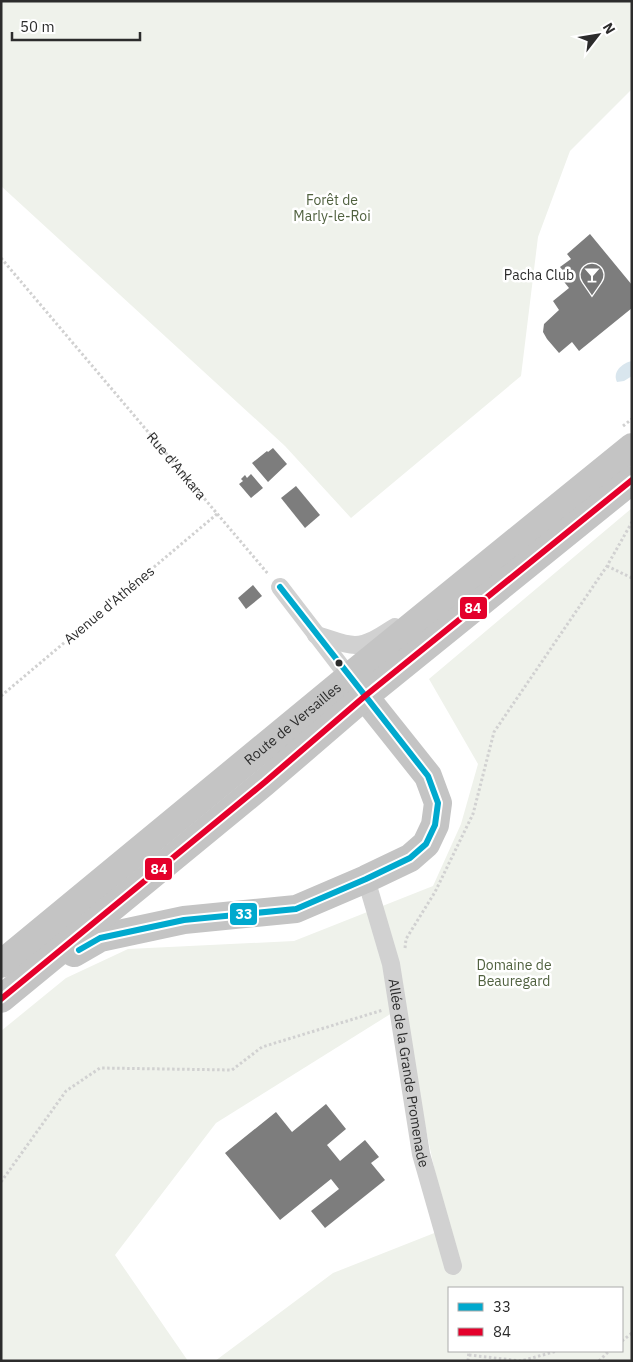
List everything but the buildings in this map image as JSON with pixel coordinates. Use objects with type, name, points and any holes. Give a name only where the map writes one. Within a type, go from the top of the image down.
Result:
[{"type":"main road","name":"Route de Versailles","points":[[9,993],[265,782],[357,686],[444,600],[632,447]]},
{"type":"main road","name":"Route de Versailles","points":[[1,964],[357,686],[632,480]]},
{"type":"main road","points":[[9,993],[100,938],[184,920],[296,909],[410,858],[426,844],[435,825],[438,803],[428,776],[357,686]]},
{"type":"street","points":[[280,587],[357,686]]},
{"type":"street","points":[[316,635],[356,645],[378,637],[444,600]]},
{"type":"street","name":"Allée de la Grande Promenade","points":[[366,879],[391,964],[421,1154],[452,1266]]},
{"type":"path","name":"Rue d'Ankara","points":[[1,258],[280,587]]},
{"type":"path","name":"Avenue d'Athénes","points":[[1,696],[217,514]]},
{"type":"path","points":[[391,964],[403,960],[406,939],[435,892],[473,814],[494,732],[607,566],[632,522]]},
{"type":"path","points":[[607,566],[632,578]]},
{"type":"path","points":[[1,1182],[66,1091],[100,1068],[232,1070],[262,1048],[398,1006]]},
{"type":"path","points":[[468,1361],[469,1353],[522,1361],[554,1352]]},
{"type":"green space","name":"Forêt de Marly-le-Roi","points":[[1,1],[632,1],[632,89],[570,151],[538,237],[521,376],[351,518],[285,446],[1,186]]},
{"type":"green space","name":"Domaine de Beauregard","points":[[632,508],[632,1361],[215,1361],[333,1273],[447,1228],[400,1008],[216,1123],[115,1255],[188,1361],[1,1361],[1,1031],[66,978],[128,949],[294,941],[433,886],[461,824],[478,764],[429,679]]},
{"type":"shaded area","points":[[632,361],[632,376],[624,381],[617,382],[616,375],[619,368]]},
{"type":"transit line","name":"84","points":[[1,999],[265,782],[365,696],[632,480]]},
{"type":"transit line","name":"33","points":[[79,950],[100,938],[184,920],[296,909],[410,858],[426,844],[435,825],[438,803],[428,776],[280,587]]},
{"type":"place","name":"Pacha Club","points":[[592,296]]}]
